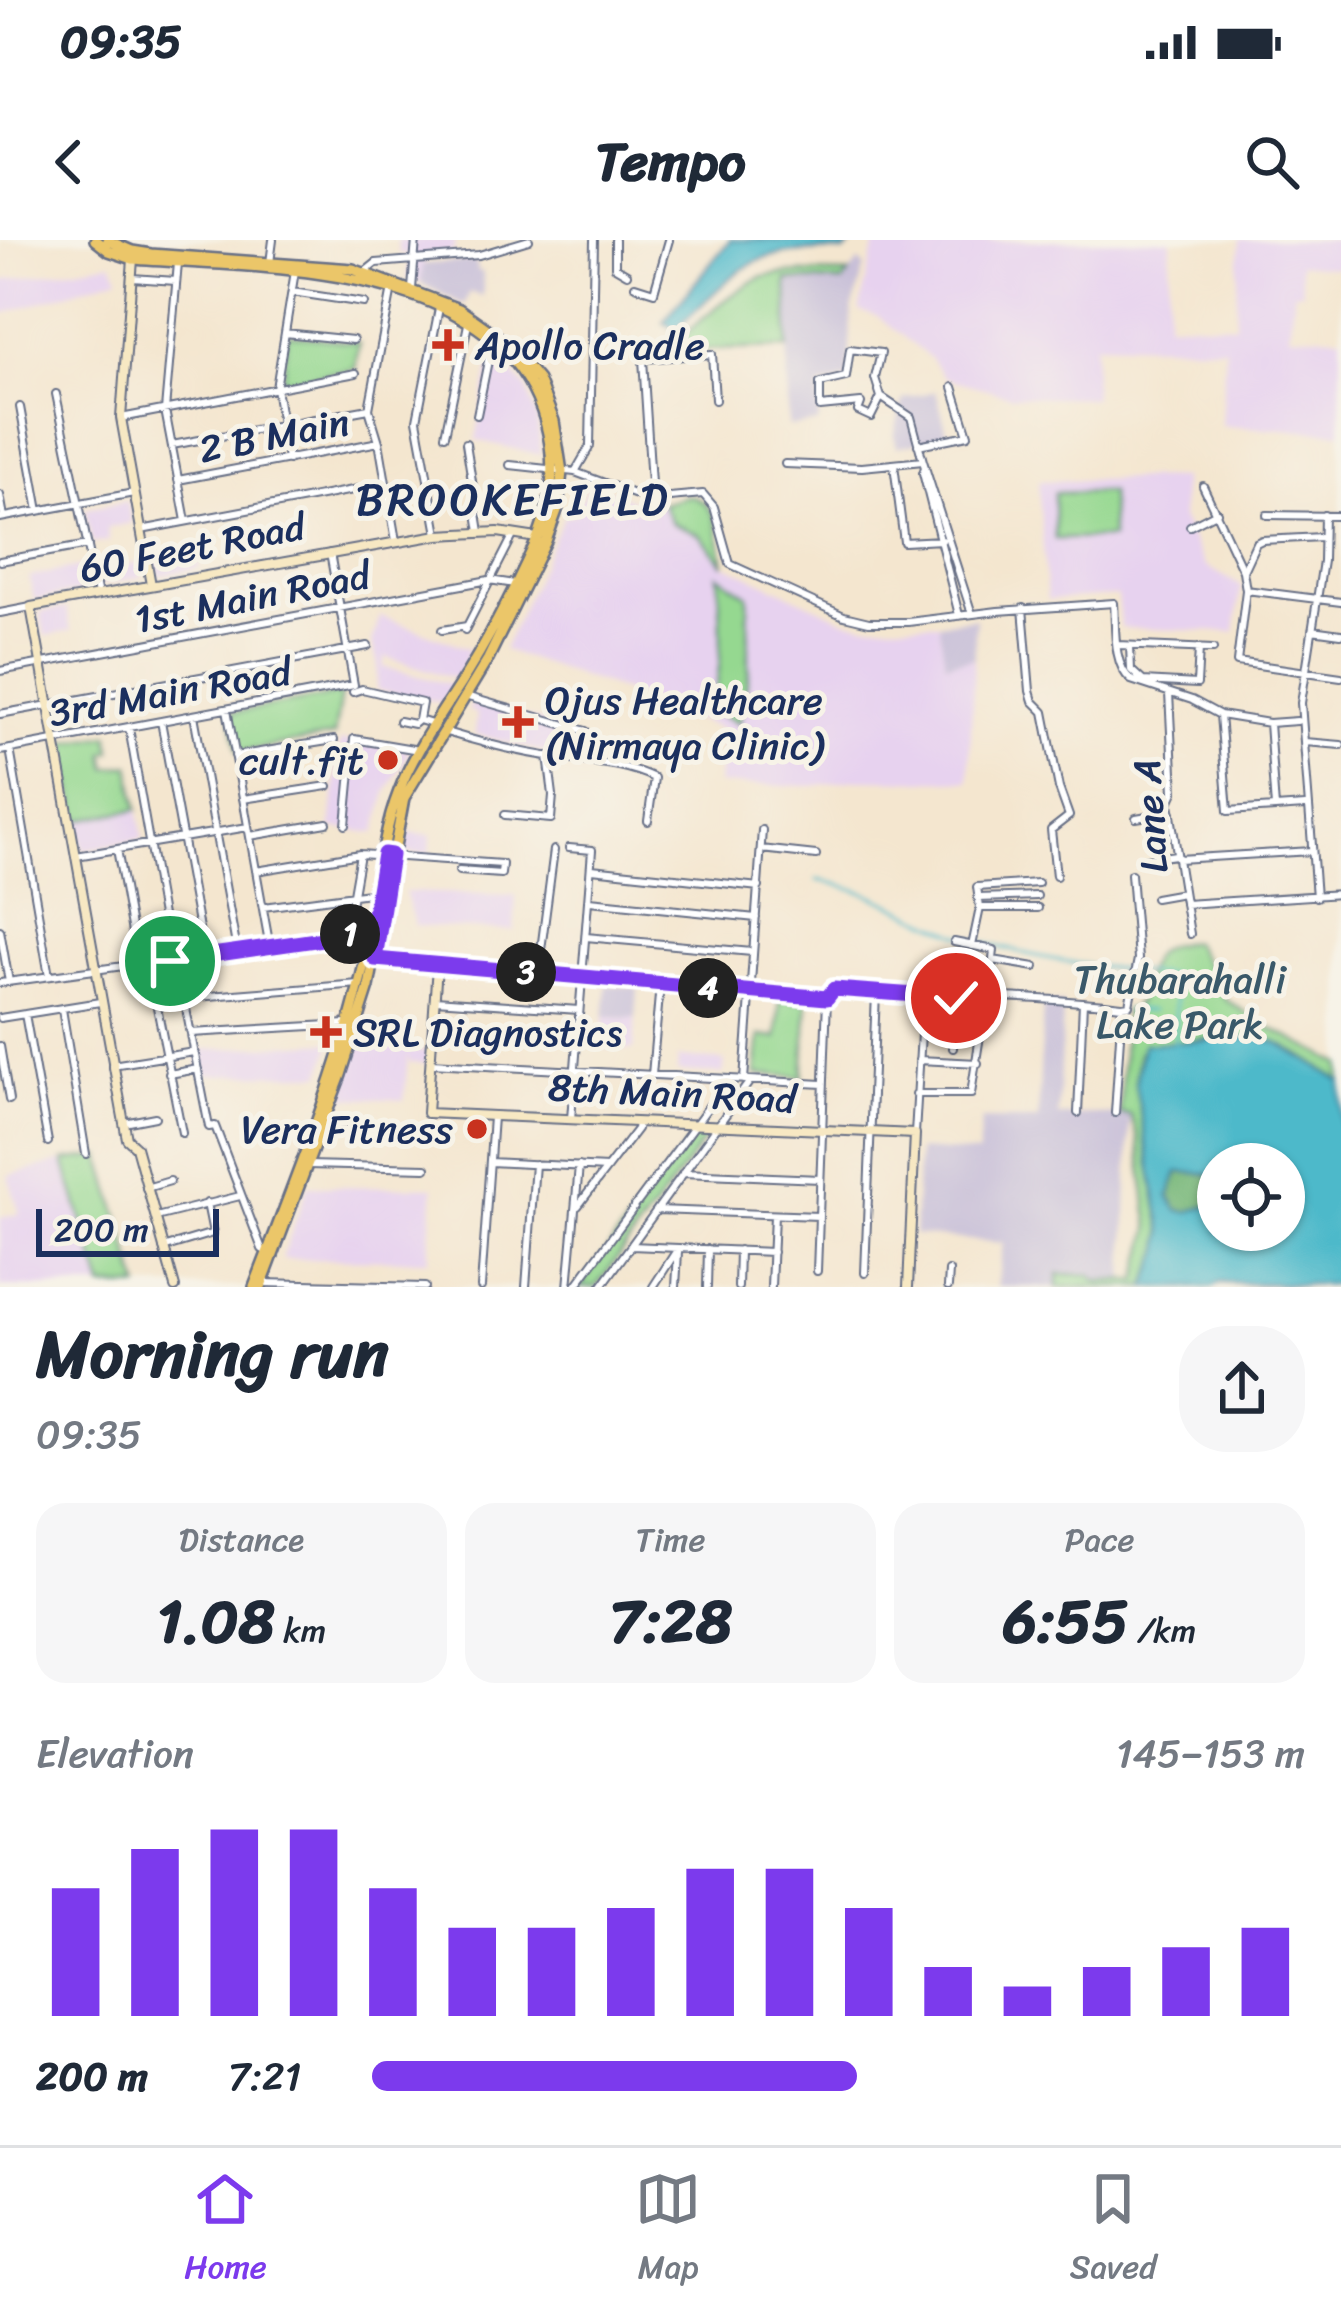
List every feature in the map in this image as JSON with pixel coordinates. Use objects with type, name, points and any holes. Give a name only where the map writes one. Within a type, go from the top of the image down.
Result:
[{"type":"main road","points":[[95,240],[133,260],[361,274],[439,308],[492,340],[524,374],[563,472],[536,540],[404,798],[377,892],[359,985],[267,1252],[260,1286]]},
{"type":"main road","points":[[107,240],[139,252],[361,274],[412,289],[473,317],[519,355],[538,380],[549,406],[563,472],[552,529],[488,659],[418,750],[396,798],[375,959],[356,1028],[260,1286]]},
{"type":"street","points":[[270,263],[273,240]]},
{"type":"street","points":[[412,289],[416,240]]},
{"type":"street","points":[[361,274],[376,263],[479,255],[529,240]]},
{"type":"street","points":[[563,472],[590,446],[594,240]]},
{"type":"street","points":[[615,240],[615,266],[627,274]]},
{"type":"street","points":[[635,286],[654,292],[669,240]]},
{"type":"street","points":[[133,260],[121,418],[151,586]]},
{"type":"street","points":[[178,263],[165,410],[186,521]]},
{"type":"street","points":[[288,460],[276,388],[295,271]]},
{"type":"street","points":[[132,278],[176,281]]},
{"type":"street","points":[[392,288],[369,409],[396,541]]},
{"type":"street","points":[[292,292],[364,303]]},
{"type":"street","points":[[438,535],[417,420],[439,308]]},
{"type":"street","points":[[445,435],[468,323]]},
{"type":"street","points":[[285,333],[353,340]]},
{"type":"street","points":[[477,415],[492,340]]},
{"type":"street","points":[[881,398],[871,417],[858,412],[860,403],[820,407],[820,383],[846,377],[850,349],[881,353],[875,378],[881,398],[911,417],[923,473],[972,614]]},
{"type":"street","points":[[652,499],[643,359],[712,355],[715,400]]},
{"type":"street","points":[[121,418],[356,373]]},
{"type":"street","points":[[918,446],[968,436],[953,387]]},
{"type":"street","points":[[56,394],[98,595]]},
{"type":"street","points":[[20,407],[39,511]]},
{"type":"street","points":[[172,446],[369,409]]},
{"type":"street","name":"2 B Main","points":[[178,480],[379,442]]},
{"type":"street","points":[[466,443],[480,532]]},
{"type":"street","points":[[785,464],[924,464]]},
{"type":"street","points":[[510,465],[563,472],[638,498],[703,494],[714,507],[730,564],[844,616],[867,621],[936,619],[1114,603],[1123,674],[1135,683],[1192,700],[1220,715],[1270,723],[1297,721]]},
{"type":"street","points":[[894,465],[904,542],[944,539]]},
{"type":"street","points":[[141,530],[386,484]]},
{"type":"street","points":[[1203,486],[1243,571],[1246,590],[1237,662],[1341,677]]},
{"type":"street","points":[[0,495],[2,518],[134,494]]},
{"type":"street","points":[[1190,526],[1217,512]]},
{"type":"street","points":[[1267,515],[1341,516]]},
{"type":"street","points":[[1316,897],[1304,674],[1317,600],[1324,515]]},
{"type":"street","name":"60 Feet Road","points":[[0,613],[438,535],[480,532],[536,540]]},
{"type":"street","points":[[442,630],[466,628],[513,536]]},
{"type":"street","points":[[1243,571],[1262,540],[1324,537]]},
{"type":"street","points":[[944,539],[960,616]]},
{"type":"street","points":[[0,561],[88,545]]},
{"type":"street","points":[[330,552],[355,682],[351,690]]},
{"type":"street","name":"1st Main Road","points":[[0,671],[489,580],[514,584]]},
{"type":"street","points":[[1246,590],[1341,602]]},
{"type":"street","points":[[31,607],[124,1124],[139,1159],[175,1287]]},
{"type":"street","points":[[1023,608],[1030,692],[1044,712],[1069,816],[1051,830],[1056,876]]},
{"type":"street","points":[[1312,630],[1341,634]]},
{"type":"street","points":[[1118,645],[1213,649]]},
{"type":"street","points":[[0,714],[368,646]]},
{"type":"street","points":[[1130,646],[1131,670],[1142,681],[1197,684],[1198,648]]},
{"type":"street","name":"3rd Main Road","points":[[0,751],[362,689],[422,703],[418,720]]},
{"type":"street","name":"Lane A","points":[[1168,693],[1174,792],[1169,802],[1190,934]]},
{"type":"street","points":[[464,696],[586,731]]},
{"type":"street","points":[[227,709],[270,948]]},
{"type":"street","points":[[194,715],[237,951]]},
{"type":"street","points":[[1220,715],[1228,811],[1305,806]]},
{"type":"street","points":[[399,721],[414,724],[418,720],[548,756],[615,764],[654,778],[648,821]]},
{"type":"street","points":[[160,721],[203,956]]},
{"type":"street","points":[[1270,723],[1276,808]]},
{"type":"street","points":[[129,727],[170,961]]},
{"type":"street","points":[[235,756],[334,740]]},
{"type":"street","points":[[346,825],[354,740],[418,750]]},
{"type":"street","points":[[1305,742],[1341,746]]},
{"type":"street","points":[[10,749],[50,977]]},
{"type":"street","points":[[505,815],[551,819],[554,795],[548,756]]},
{"type":"street","points":[[243,800],[328,786]]},
{"type":"street","points":[[1136,818],[1171,812]]},
{"type":"street","points":[[76,856],[215,833],[327,824]]},
{"type":"street","points":[[601,1287],[748,1080],[748,992],[762,830]]},
{"type":"street","points":[[569,848],[592,850],[571,1119]]},
{"type":"street","points":[[117,849],[139,966]]},
{"type":"street","points":[[763,849],[816,855]]},
{"type":"street","points":[[538,973],[554,850]]},
{"type":"street","points":[[1139,860],[1312,851]]},
{"type":"street","points":[[343,951],[360,854]]},
{"type":"street","points":[[256,871],[360,854],[502,864],[501,874],[459,871]]},
{"type":"street","points":[[592,869],[759,887]]},
{"type":"street","points":[[817,1271],[827,998],[834,989],[1129,1005],[1138,959],[1131,874]]},
{"type":"street","points":[[973,941],[980,908],[976,887],[1038,884]]},
{"type":"street","points":[[262,907],[377,892]]},
{"type":"street","points":[[1155,898],[1183,893]]},
{"type":"street","points":[[1185,904],[1341,894]]},
{"type":"street","points":[[978,898],[1037,896]]},
{"type":"street","points":[[590,901],[756,918]]},
{"type":"street","points":[[980,908],[1038,908]]},
{"type":"street","points":[[0,930],[4,982],[371,932]]},
{"type":"street","points":[[586,937],[752,952]]},
{"type":"street","points":[[916,1094],[971,1094],[994,950],[973,941],[954,942]]},
{"type":"street","points":[[375,959],[827,998]]},
{"type":"street","points":[[993,960],[1035,967]]},
{"type":"street","points":[[437,965],[430,1064],[823,1084]]},
{"type":"street","points":[[152,982],[182,1133]]},
{"type":"street","points":[[182,983],[209,1127],[215,1126],[267,1252]]},
{"type":"street","points":[[652,1075],[660,984]]},
{"type":"street","points":[[184,998],[359,985]]},
{"type":"street","points":[[865,1273],[876,992]]},
{"type":"street","points":[[952,1048],[956,998]]},
{"type":"street","points":[[435,1000],[580,1010]]},
{"type":"street","points":[[0,1018],[100,1002]]},
{"type":"street","points":[[1078,1113],[1083,1002]]},
{"type":"street","points":[[1115,1113],[1122,1006]]},
{"type":"street","points":[[62,1010],[86,1154]]},
{"type":"street","points":[[25,1014],[48,1142]]},
{"type":"street","points":[[191,1033],[347,1024]]},
{"type":"street","points":[[433,1030],[578,1041]]},
{"type":"street","points":[[908,1287],[921,1033]]},
{"type":"street","points":[[0,1046],[9,1100]]},
{"type":"street","points":[[112,1066],[194,1052]]},
{"type":"street","points":[[919,1060],[978,1063]]},
{"type":"street","name":"8th Main Road","points":[[430,1064],[427,1113],[915,1134]]},
{"type":"street","points":[[169,1073],[197,1069]]},
{"type":"street","points":[[572,1287],[729,1079]]},
{"type":"street","points":[[481,1287],[493,1115]]},
{"type":"street","points":[[124,1124],[155,1117]]},
{"type":"street","points":[[576,1209],[638,1122]]},
{"type":"street","points":[[319,1132],[425,1134]]},
{"type":"street","points":[[139,1159],[148,1150]]},
{"type":"street","points":[[490,1162],[607,1168]]},
{"type":"street","points":[[526,1287],[535,1164]]},
{"type":"street","points":[[308,1165],[426,1168]]},
{"type":"street","points":[[572,1287],[579,1166]]},
{"type":"street","points":[[683,1173],[820,1179]]},
{"type":"street","points":[[146,1188],[170,1181]]},
{"type":"street","points":[[154,1217],[240,1196]]},
{"type":"street","points":[[163,1248],[213,1233],[207,1203]]},
{"type":"street","points":[[657,1210],[819,1216]]},
{"type":"street","points":[[772,1287],[774,1215]]},
{"type":"street","points":[[631,1246],[773,1252]]},
{"type":"street","points":[[652,1287],[678,1248]]},
{"type":"street","points":[[676,1287],[678,1248]]},
{"type":"street","points":[[707,1287],[709,1249]]},
{"type":"street","points":[[738,1287],[739,1250]]},
{"type":"street","points":[[948,1287],[949,1271]]},
{"type":"street","points":[[260,1286],[425,1287]]},
{"type":"shaded area","points":[[397,240],[455,240],[454,252],[425,254],[421,283],[407,279],[409,255],[399,254]]},
{"type":"shaded area","points":[[1171,240],[1167,322],[1235,325],[1240,240],[1341,240],[1341,268],[1299,264],[1302,291],[1294,292],[1289,334],[1341,336],[1341,432],[1221,426],[1225,347],[1095,343],[1093,398],[1013,396],[945,378],[931,359],[879,317],[859,311],[876,241]]},
{"type":"shaded area","points":[[476,261],[477,271],[483,272],[483,297],[470,292],[464,305],[421,283],[423,264]]},
{"type":"shaded area","points":[[859,261],[865,267],[852,310],[848,379],[819,387],[819,423],[788,427],[787,280],[843,282]]},
{"type":"shaded area","points":[[112,262],[119,276],[0,315],[0,281]]},
{"type":"shaded area","points":[[492,352],[527,389],[541,455],[476,440]]},
{"type":"shaded area","points":[[936,391],[948,436],[897,447],[894,436],[903,399]]},
{"type":"shaded area","points":[[1182,478],[1181,518],[1205,566],[1241,586],[1235,632],[1121,628],[1117,596],[1047,600],[1038,481]]},
{"type":"shaded area","points":[[589,481],[643,505],[687,496],[712,508],[724,564],[845,620],[939,623],[945,663],[974,658],[969,781],[856,779],[813,786],[718,785],[724,730],[503,650],[564,516],[576,514],[568,496],[582,501]]},
{"type":"shaded area","points":[[127,501],[132,523],[107,528],[109,541],[92,544],[85,509]]},
{"type":"shaded area","points":[[195,546],[200,568],[158,576],[154,554]]},
{"type":"shaded area","points":[[139,562],[142,577],[100,585],[98,570]]},
{"type":"shaded area","points":[[89,565],[94,589],[34,600],[29,577]]},
{"type":"shaded area","points":[[67,608],[71,631],[45,636],[40,612]]},
{"type":"shaded area","points":[[380,616],[470,649],[457,679],[385,657],[383,667],[453,685],[443,703],[376,690],[378,665],[372,643]]},
{"type":"shaded area","points":[[976,618],[974,658],[945,663],[939,623]]},
{"type":"shaded area","points":[[473,702],[563,727],[555,755],[475,734],[477,714],[468,710]]},
{"type":"shaded area","points":[[340,741],[410,750],[387,792],[376,833],[331,828]]},
{"type":"shaded area","points":[[138,809],[143,839],[83,850],[78,820]]},
{"type":"shaded area","points":[[403,833],[431,835],[430,854],[400,852]]},
{"type":"shaded area","points":[[404,892],[516,895],[514,931],[415,926]]},
{"type":"shaded area","points":[[607,985],[638,988],[636,1018],[604,1017]]},
{"type":"shaded area","points":[[1043,1002],[1063,1003],[1058,1116],[1130,1114],[1125,1280],[1059,1275],[1057,1287],[997,1287],[1003,1243],[914,1235],[918,1150],[978,1154],[981,1120],[1038,1120]]},
{"type":"shaded area","points":[[604,1017],[636,1018],[634,1050],[603,1048]]},
{"type":"shaded area","points":[[410,1039],[409,1050],[429,1051],[428,1064],[409,1062],[408,1055],[404,1100],[345,1097],[346,1077],[361,1040]]},
{"type":"shaded area","points":[[332,1042],[322,1074],[201,1075],[196,1050]]},
{"type":"shaded area","points":[[678,1058],[725,1061],[723,1074],[677,1072]]},
{"type":"shaded area","points":[[64,1161],[103,1287],[0,1287],[0,1218],[20,1214],[8,1176]]},
{"type":"shaded area","points":[[308,1186],[434,1187],[428,1260],[282,1259]]},
{"type":"green space","points":[[800,273],[849,274],[843,282],[787,280],[788,348],[691,350],[681,340],[752,282]]},
{"type":"green space","points":[[288,334],[359,343],[355,369],[282,381]]},
{"type":"green space","points":[[1110,492],[1111,538],[1055,539],[1054,493]]},
{"type":"green space","points":[[687,496],[712,512],[724,564],[700,535],[672,523],[662,503]]},
{"type":"green space","points":[[718,575],[748,595],[749,672],[739,723],[711,711],[721,643]]},
{"type":"green space","points":[[341,694],[334,736],[238,752],[230,713]]},
{"type":"green space","points":[[109,735],[108,768],[130,765],[138,809],[78,820],[64,743]]},
{"type":"green space","name":"Thubarahalli Lake Park","points":[[1193,942],[1226,1000],[1341,1064],[1341,1081],[1291,1050],[1260,1039],[1206,1039],[1139,1052],[1135,1084],[1163,1233],[1161,1250],[1146,1287],[1057,1287],[1059,1274],[1091,1275],[1096,1281],[1138,1280],[1150,1229],[1138,1137],[1130,1115],[1120,1114],[1125,1010],[1132,1010],[1139,999],[1153,957],[1174,945]]},
{"type":"green space","points":[[780,999],[808,1001],[803,1077],[756,1074],[760,1036],[777,1038]]},
{"type":"green space","points":[[695,1134],[708,1135],[596,1287],[579,1287]]},
{"type":"green space","points":[[101,1156],[140,1287],[103,1287],[64,1161]]},
{"type":"green space","points":[[1197,1171],[1197,1209],[1178,1210],[1169,1197],[1178,1172]]},
{"type":"water","points":[[730,240],[857,240],[844,252],[766,258],[733,277],[676,329],[663,322]]},
{"type":"water","points":[[1257,1038],[1278,1043],[1341,1081],[1341,1285],[1146,1287],[1163,1233],[1135,1084],[1143,1044]]},
{"type":"waterway","points":[[817,880],[857,890],[945,929],[1015,951],[1175,976],[1175,1045]]},
{"type":"waterway","points":[[1126,1010],[1152,1011]]},
{"type":"place","name":"Apollo Cradle","points":[[448,345]]},
{"type":"place","name":"Ojus Healthcare (Nirmaya Clinic)","points":[[518,722]]},
{"type":"place","name":"cult.fit","points":[[388,760]]},
{"type":"place","name":"SRL Diagnostics","points":[[326,1032]]},
{"type":"place","name":"Vera Fitness","points":[[477,1129]]},
{"type":"district","name":"BROOKEFIELD","points":[[513,500]]},
{"type":"route","points":[[170,961],[371,932],[384,854],[391,855],[375,959],[827,998],[834,989],[956,998]]}]
